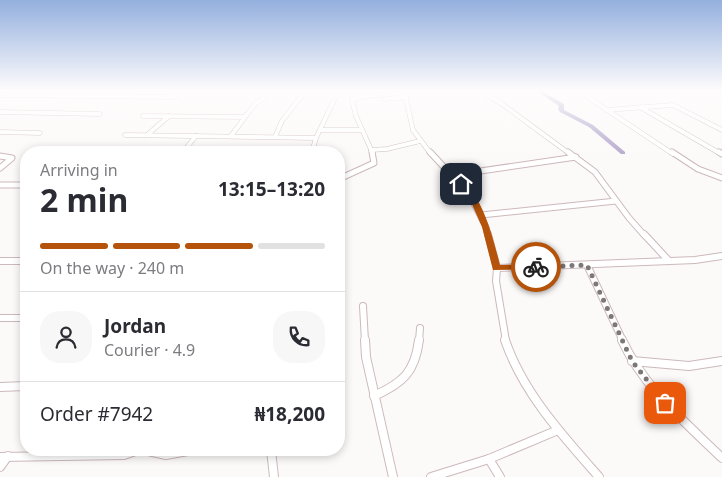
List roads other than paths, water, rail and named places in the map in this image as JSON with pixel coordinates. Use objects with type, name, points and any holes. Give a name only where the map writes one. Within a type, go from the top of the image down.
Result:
[{"type":"street","points":[[13,112],[100,114]]},
{"type":"street","points":[[230,136],[249,112]]},
{"type":"street","points":[[275,137],[282,121],[290,112]]},
{"type":"street","points":[[314,146],[329,112]]},
{"type":"street","points":[[345,176],[374,163],[356,112]]},
{"type":"street","points":[[409,112],[413,130],[418,134],[420,141],[469,194],[481,215],[488,233],[496,268],[503,333],[512,360],[529,389],[558,430],[599,477]]},
{"type":"street","points":[[514,112],[595,172],[616,201],[669,262]]},
{"type":"street","points":[[610,112],[696,167],[722,178]]},
{"type":"street","points":[[649,112],[722,154]]},
{"type":"street","points":[[687,112],[722,130]]},
{"type":"street","points":[[143,116],[245,117]]},
{"type":"street","points":[[147,135],[169,116]]},
{"type":"street","points":[[321,130],[362,130]]},
{"type":"street","points":[[0,132],[40,133]]},
{"type":"street","points":[[124,135],[316,138]]},
{"type":"street","points":[[188,146],[196,136]]},
{"type":"street","points":[[371,150],[420,141]]},
{"type":"street","points":[[0,156],[12,158],[0,168]]},
{"type":"street","points":[[452,174],[576,157]]},
{"type":"street","points":[[0,185],[20,185]]},
{"type":"street","points":[[481,215],[616,201]]},
{"type":"street","points":[[496,268],[669,262],[722,256]]},
{"type":"street","points":[[0,261],[20,261]]},
{"type":"street","points":[[587,265],[632,361],[665,403],[722,458]]},
{"type":"street","points":[[363,306],[366,357],[393,477]]},
{"type":"street","points":[[0,318],[20,318]]},
{"type":"street","points":[[374,396],[397,384],[413,369],[419,355],[420,328]]},
{"type":"street","points":[[632,361],[690,366],[709,366],[722,362]]},
{"type":"street","points":[[0,387],[20,386]]},
{"type":"street","points":[[431,477],[489,459],[558,430]]},
{"type":"street","points":[[0,468],[4,456],[20,456]]},
{"type":"street","points":[[272,456],[274,477]]},
{"type":"street","points":[[489,459],[500,477]]},
{"type":"waterway","points":[[564,112],[591,126],[623,153]]}]
